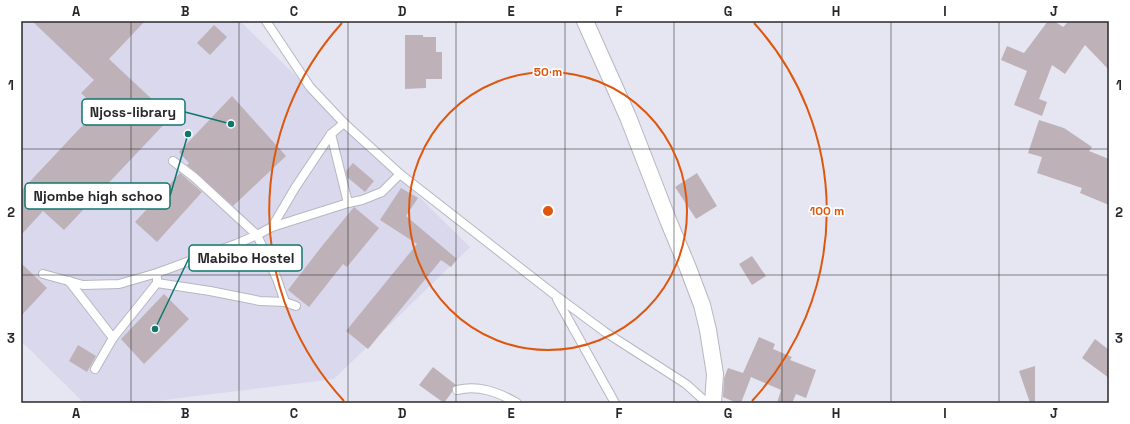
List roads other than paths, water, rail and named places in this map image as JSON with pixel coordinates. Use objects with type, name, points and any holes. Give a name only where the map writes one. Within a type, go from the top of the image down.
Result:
[{"type":"street","points":[[585,21],[628,117],[700,300],[708,330],[715,374],[713,403]]},
{"type":"lane","points":[[266,21],[310,86],[344,123],[400,174],[555,295],[605,332],[686,384],[707,403]]},
{"type":"lane","points":[[272,227],[295,188],[331,134],[344,123]]},
{"type":"lane","points":[[331,134],[348,203]]},
{"type":"lane","points":[[173,161],[194,177],[257,235],[277,279],[285,302]]},
{"type":"lane","points":[[43,274],[84,285],[119,284],[157,273],[257,235],[272,227],[362,200],[382,192],[400,174]]},
{"type":"lane","points":[[95,369],[113,338],[157,283],[157,273]]},
{"type":"lane","points":[[69,281],[113,338]]},
{"type":"lane","points":[[157,283],[210,291],[260,301],[285,302],[296,306]]},
{"type":"lane","points":[[555,295],[614,403]]},
{"type":"lane","points":[[457,390],[464,388],[485,389],[500,394],[517,403]]},
{"type":"place","name":"Njoss-library","points":[[231,124]]},
{"type":"place","name":"Njombe high schoo","points":[[188,134]]},
{"type":"place","name":"Mabibo Hostel","points":[[155,329]]}]
